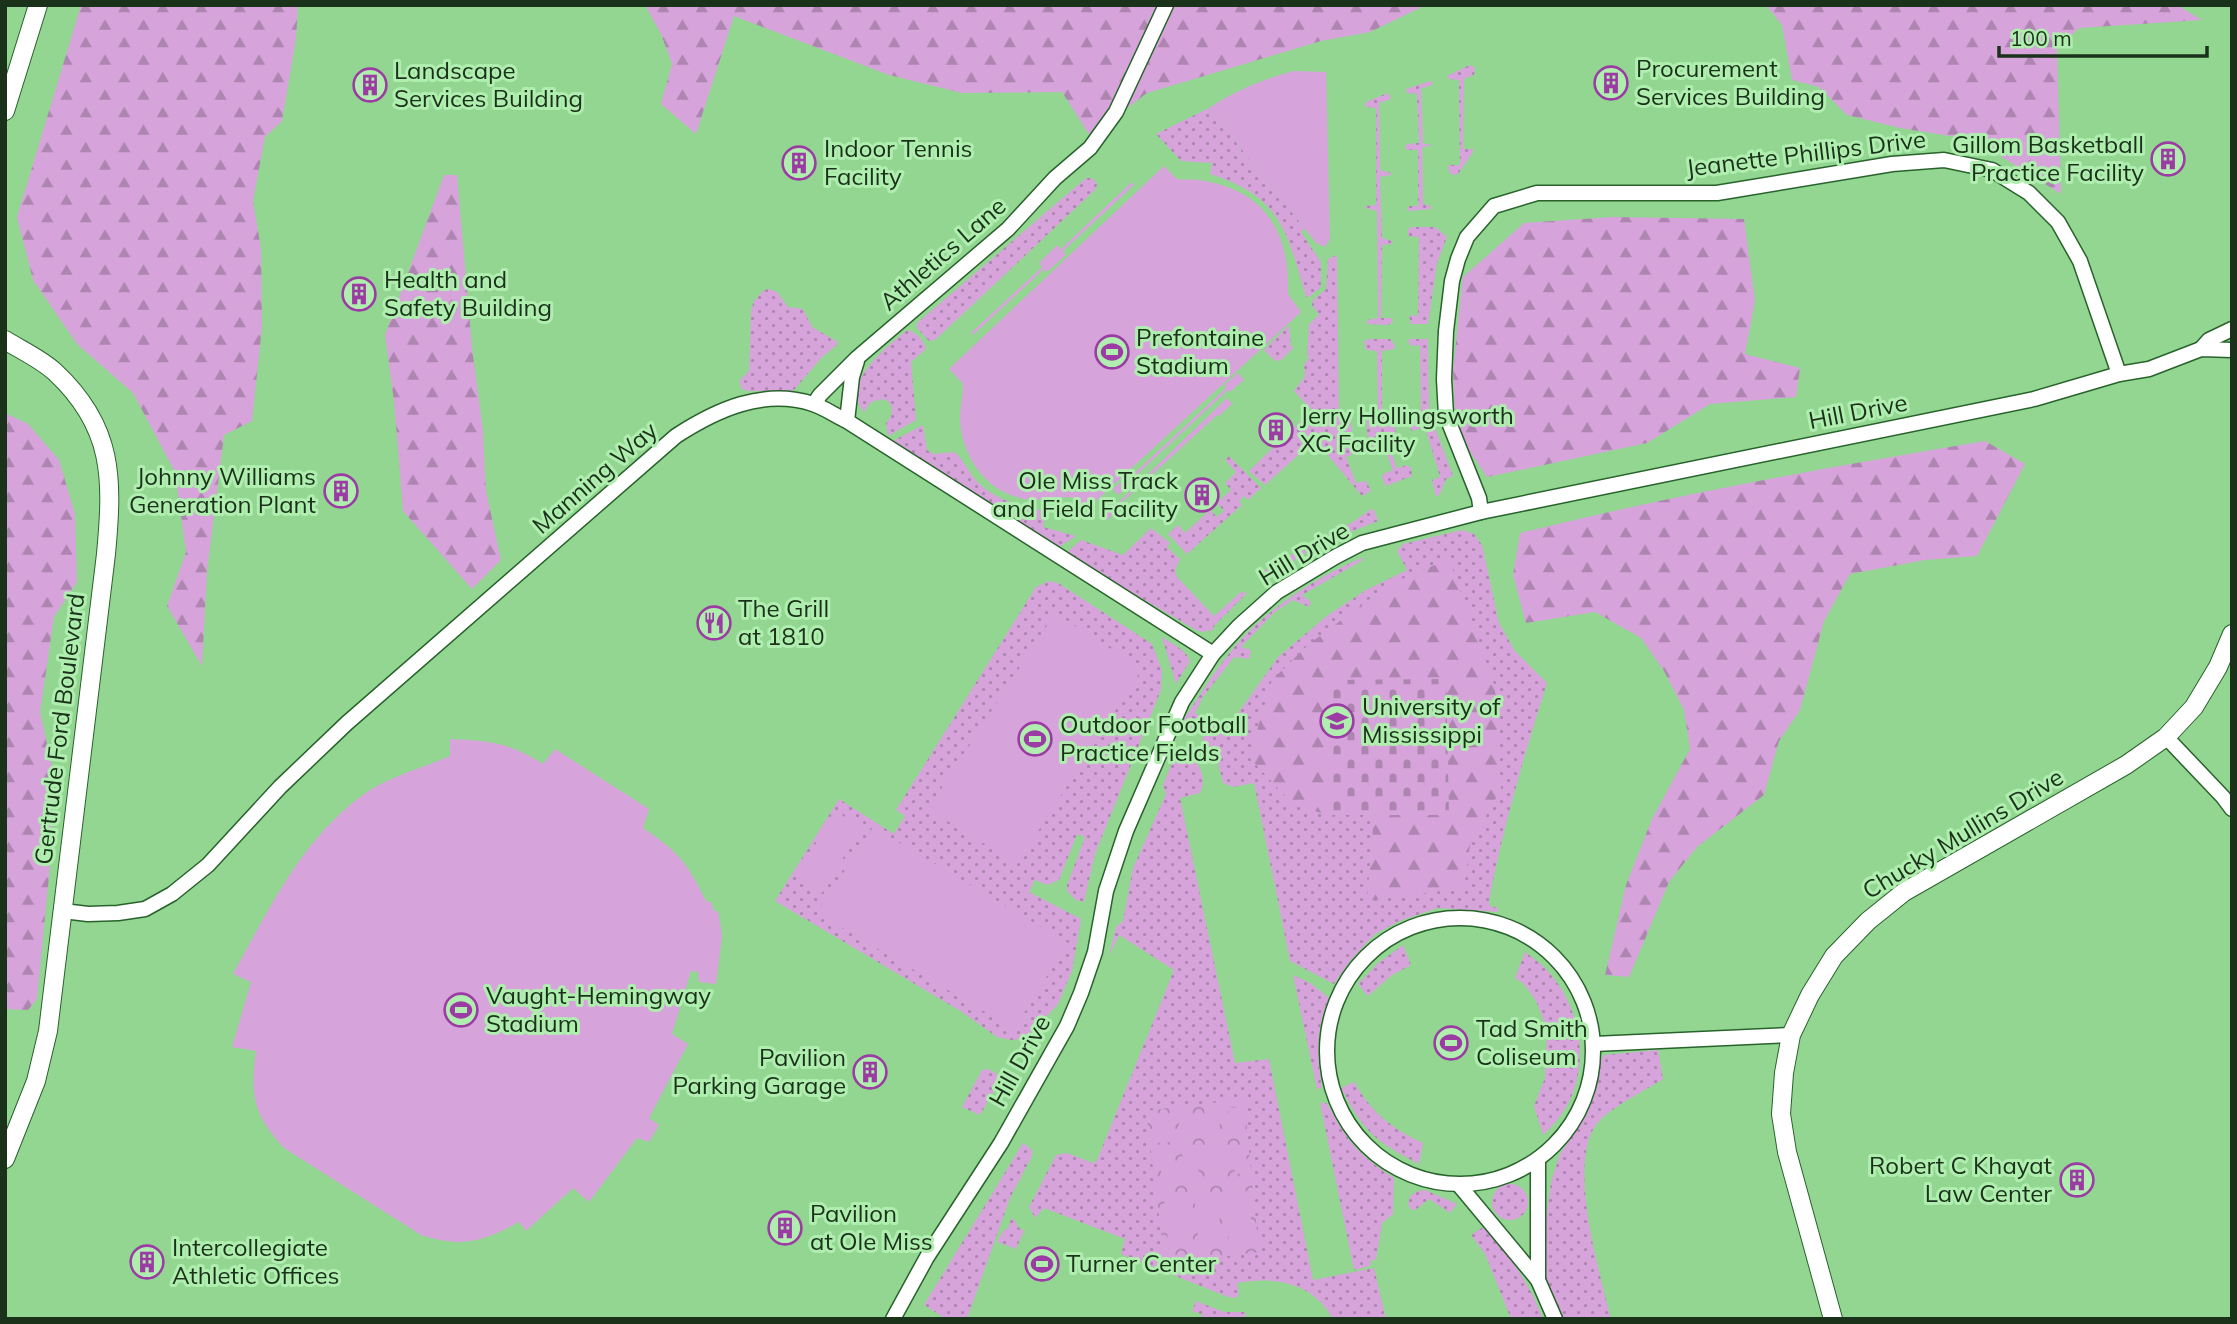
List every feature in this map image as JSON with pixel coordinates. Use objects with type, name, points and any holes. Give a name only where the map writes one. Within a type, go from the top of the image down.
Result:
[{"type":"street","points":[[5,111],[38,5]]},
{"type":"street","name":"Athletics Lane","points":[[814,404],[857,358],[1008,229],[1055,178],[1090,148],[1116,112],[1166,5]]},
{"type":"street","name":"Jeanette Phillips Drive","points":[[1482,512],[1447,415],[1444,379],[1452,281],[1467,237],[1494,206],[1537,192],[1717,193],[1892,164],[1944,160],[1992,170],[2029,193],[2058,222],[2080,261],[2119,374]]},
{"type":"street","name":"Hill Drive","points":[[2201,349],[2209,340],[2232,329]]},
{"type":"street","name":"Gertrude Ford Boulevard","points":[[5,340],[53,370],[78,397],[99,434],[107,458],[111,499],[48,1031],[36,1081],[5,1159]]},
{"type":"street","name":"Hill Drive","points":[[893,1319],[928,1257],[1001,1143],[1067,1026],[1096,952],[1106,891],[1126,831],[1182,702],[1213,654],[1238,626],[1277,592],[1335,556],[1362,543],[1482,512],[2034,399],[2119,374],[2149,369],[2201,349],[2232,350]]},
{"type":"street","points":[[847,421],[857,358]]},
{"type":"street","name":"Manning Way","points":[[63,911],[88,914],[145,909],[172,894],[208,865],[280,787],[342,728],[676,436],[707,416],[733,406],[763,400],[799,401],[814,404],[847,421],[1213,654]]},
{"type":"street","name":"Chucky Mullins Drive","points":[[1833,1319],[1787,1152],[1782,1114],[1784,1073],[1791,1035],[1810,995],[1834,956],[1868,920],[1904,892],[2126,765],[2166,737],[2194,707],[2218,667],[2232,634]]},
{"type":"street","points":[[2166,737],[2232,809]]},
{"type":"street","points":[[1466,918],[1504,925],[1527,935],[1550,952],[1569,973],[1583,998],[1592,1026],[1594,1044],[1589,1089],[1577,1116],[1560,1140],[1538,1160],[1505,1177],[1487,1182],[1459,1185],[1419,1178],[1400,1171],[1371,1151],[1347,1124],[1332,1092],[1326,1059],[1328,1027],[1338,996],[1352,972],[1370,952],[1392,936],[1428,922],[1466,918]]},
{"type":"street","points":[[1594,1044],[1791,1035]]},
{"type":"street","points":[[1538,1160],[1538,1280]]},
{"type":"street","points":[[1459,1185],[1538,1280],[1555,1319]]},
{"type":"shaded area","name":"University of Mississippi","points":[[5,5],[2232,5],[2232,1319],[5,1319]]},
{"type":"green space","points":[[81,5],[298,5],[296,39],[282,121],[265,137],[253,201],[261,249],[262,327],[252,421],[224,435],[207,572],[202,666],[167,606],[186,552],[175,472],[133,393],[77,344],[33,280],[17,217]]},
{"type":"green space","points":[[645,5],[1426,5],[1370,32],[1321,41],[1147,93],[1090,136],[1062,92],[962,93],[889,75],[734,16],[696,134],[661,104],[672,64],[661,34]]},
{"type":"green space","points":[[1766,5],[2177,5],[2202,20],[2079,28],[2057,50],[2061,194],[1975,140],[1900,128],[1847,115],[1819,87],[1792,80],[1782,25]]},
{"type":"green space","points":[[1470,65],[1475,68],[1474,75],[1464,79],[1463,149],[1473,149],[1473,152],[1458,174],[1453,175],[1449,172],[1448,165],[1460,165],[1459,80],[1449,79],[1447,76]]},
{"type":"green space","points":[[1293,71],[1326,72],[1330,239],[1325,247],[1316,243],[1209,108],[1250,86]]},
{"type":"green space","points":[[1430,81],[1433,83],[1430,86],[1421,88],[1423,144],[1433,145],[1422,148],[1423,204],[1431,206],[1431,209],[1409,211],[1409,206],[1418,206],[1418,150],[1407,150],[1405,147],[1407,144],[1419,143],[1417,94],[1407,93],[1406,89]]},
{"type":"green space","points":[[1388,93],[1391,99],[1379,103],[1380,170],[1391,173],[1380,177],[1382,238],[1392,241],[1392,244],[1382,245],[1381,318],[1391,318],[1393,321],[1389,325],[1367,324],[1367,320],[1378,318],[1377,211],[1365,208],[1376,205],[1376,108],[1365,107],[1366,102]]},
{"type":"green space","points":[[1209,108],[1305,229],[1301,232],[1321,262],[1321,287],[1309,297],[1306,297],[1286,235],[1267,205],[1234,183],[1210,174],[1212,163],[1181,161],[1156,134]]},
{"type":"green space","points":[[1164,166],[1177,179],[1221,185],[1241,193],[1269,217],[1284,251],[1288,294],[1301,312],[1084,512],[1072,497],[1033,500],[1004,492],[982,475],[967,451],[960,422],[963,384],[949,369]]},
{"type":"green space","points":[[444,175],[457,175],[472,348],[483,431],[486,491],[501,560],[472,589],[403,511],[394,401],[385,335]]},
{"type":"green space","points":[[1086,178],[1092,178],[1097,184],[1096,189],[935,340],[929,341],[917,328],[917,323]]},
{"type":"green space","points":[[1132,182],[1134,185],[1063,251],[1066,255],[1047,272],[1044,269],[973,335],[971,333],[1042,267],[1039,263],[1057,245],[1061,249]]},
{"type":"green space","points":[[1612,217],[1744,219],[1755,301],[1745,354],[1800,368],[1796,397],[1710,404],[1647,443],[1487,477],[1456,431],[1453,371],[1463,277],[1524,223]]},
{"type":"green space","points":[[1435,227],[1447,237],[1437,263],[1428,324],[1411,324],[1409,316],[1418,315],[1419,237],[1408,236],[1408,229]]},
{"type":"green space","points":[[1337,255],[1339,418],[1351,419],[1357,452],[1346,457],[1356,483],[1366,481],[1371,491],[1362,496],[1315,440],[1265,485],[1249,471],[1312,410],[1294,391],[1305,376],[1304,365],[1309,358],[1309,324],[1319,315],[1312,305],[1313,300],[1326,289],[1328,259]]},
{"type":"green space","points":[[764,290],[777,292],[788,307],[803,309],[812,327],[838,342],[793,391],[748,391],[742,389],[739,381],[749,371],[751,310],[754,301]]},
{"type":"green space","points":[[1289,325],[1291,347],[1294,347],[1280,361],[1274,360],[1264,350]]},
{"type":"green space","points":[[907,330],[919,337],[926,349],[911,362],[916,420],[888,436],[886,423],[891,415],[891,405],[883,399],[871,402],[864,412],[858,401],[857,389],[869,366]]},
{"type":"green space","points":[[1390,339],[1395,346],[1394,349],[1382,351],[1382,417],[1393,418],[1397,438],[1388,443],[1397,468],[1407,465],[1411,468],[1412,476],[1386,486],[1383,474],[1393,470],[1383,445],[1373,448],[1367,434],[1367,419],[1378,418],[1377,351],[1366,350],[1364,341]]},
{"type":"green space","points":[[1409,339],[1428,339],[1429,407],[1453,476],[1446,479],[1436,497],[1432,480],[1440,477],[1425,427],[1412,431],[1410,428],[1411,420],[1421,418],[1420,346],[1409,345]]},
{"type":"green space","points":[[1238,373],[1244,380],[1230,392],[1228,390],[1118,495],[1113,489],[1126,477],[1128,479],[1226,388],[1224,385]]},
{"type":"green space","points":[[1227,398],[1232,404],[1119,505],[1120,508],[1107,520],[1102,514],[1115,502],[1117,504]]},
{"type":"green space","points":[[5,413],[28,424],[59,460],[75,514],[77,582],[54,617],[40,712],[53,771],[51,855],[37,999],[28,1010],[5,1009]]},
{"type":"green space","points":[[923,425],[927,450],[934,454],[954,452],[975,479],[990,492],[1017,504],[1046,511],[1043,527],[1076,536],[1056,549],[891,442]]},
{"type":"green space","points":[[1985,441],[2025,464],[1977,556],[1925,560],[1850,574],[1824,621],[1800,710],[1779,741],[1764,795],[1697,847],[1669,882],[1629,977],[1605,975],[1626,885],[1652,819],[1690,749],[1684,710],[1664,671],[1641,638],[1595,612],[1526,623],[1513,575],[1520,533],[1751,482]]},
{"type":"green space","points":[[1229,456],[1261,488],[1248,500],[1244,496],[1239,501],[1242,505],[1187,554],[1168,534],[1178,525],[1185,533],[1210,510],[1217,517],[1224,511],[1217,503],[1231,490],[1225,483],[1236,472],[1225,460]]},
{"type":"green space","points":[[1371,509],[1378,521],[1330,540],[1330,532],[1350,524]]},
{"type":"green space","points":[[1151,528],[1170,543],[1167,547],[1180,559],[1175,570],[1177,577],[1214,616],[1241,592],[1247,593],[1213,630],[1196,630],[1065,554],[1081,540],[1123,555]]},
{"type":"green space","points":[[1462,530],[1474,534],[1482,545],[1499,623],[1515,651],[1547,683],[1515,792],[1489,901],[1490,906],[1498,908],[1498,912],[1438,908],[1402,920],[1375,934],[1350,961],[1334,984],[1290,961],[1254,783],[1233,787],[1223,783],[1216,755],[1202,739],[1213,722],[1226,730],[1278,657],[1328,615],[1366,590],[1407,570],[1397,551],[1403,544]]},
{"type":"green space","points":[[1309,544],[1315,547],[1262,582],[1259,575],[1262,572]]},
{"type":"green space","points":[[1362,558],[1363,560],[1302,595],[1311,602],[1309,607],[1293,600],[1275,612],[1241,647],[1251,650],[1249,659],[1234,657],[1203,697],[1195,713],[1201,717],[1191,730],[1182,722],[1222,663],[1255,625],[1307,586]]},
{"type":"green space","points":[[1449,559],[1495,687],[1501,789],[1470,845],[1464,888],[1367,901],[1374,815],[1449,815],[1328,680],[1329,815],[1293,805],[1249,757],[1272,680],[1309,644],[1390,584]]},
{"type":"green space","points":[[1049,581],[1058,583],[1152,644],[1162,670],[1161,690],[1095,854],[1084,902],[1076,900],[1067,891],[1085,837],[1077,834],[1059,880],[1047,885],[1035,880],[1029,892],[1081,919],[1072,971],[1058,1004],[1034,1030],[1022,1039],[1011,1040],[997,1037],[962,1012],[775,901],[839,799],[894,834],[905,816],[896,810],[1036,587]]},
{"type":"green space","name":"Outdoor Football Practice Fields","points":[[1055,613],[1142,669],[1017,864],[928,809]]},
{"type":"green space","points":[[1162,637],[1182,650],[1190,661],[1176,684]]},
{"type":"green space","points":[[1446,679],[1449,815],[1329,815],[1328,680]]},
{"type":"green space","name":"Vaught-Hemingway Stadium","points":[[450,739],[498,744],[520,751],[543,764],[555,749],[649,809],[643,828],[674,852],[687,868],[706,901],[711,902],[714,911],[718,911],[722,936],[716,984],[699,982],[698,972],[691,971],[672,1034],[688,1044],[649,1118],[659,1125],[649,1142],[637,1138],[589,1202],[573,1188],[526,1231],[519,1222],[483,1238],[461,1242],[421,1235],[284,1148],[266,1125],[256,1104],[253,1080],[256,1051],[232,1047],[251,982],[233,974],[291,873],[326,827],[347,808],[379,785],[450,756]]},
{"type":"green space","points":[[1178,748],[1195,761],[1203,779],[1200,793],[1180,798],[1235,1063],[1269,1059],[1313,1280],[1374,1268],[1386,1319],[1333,1319],[1315,1297],[1304,1290],[1291,1284],[1265,1280],[1237,1283],[1239,1294],[1236,1298],[1228,1297],[1121,1254],[1125,1239],[1044,1208],[1035,1218],[1029,1207],[1056,1155],[1067,1153],[1093,1163],[1097,1160],[1174,970],[1119,935],[1109,956],[1116,927],[1123,921],[1133,868],[1166,794],[1163,785]]},
{"type":"green space","points":[[835,811],[862,827],[822,893],[796,877]]},
{"type":"green space","points":[[873,827],[1068,943],[1014,1029],[817,913]]},
{"type":"green space","points":[[1403,945],[1411,965],[1392,975],[1368,996],[1358,984],[1377,964]]},
{"type":"green space","points":[[1525,952],[1546,969],[1558,984],[1575,1020],[1579,1039],[1580,1059],[1571,1097],[1561,1115],[1543,1135],[1534,1106],[1545,1078],[1547,1029],[1536,1001],[1524,984],[1515,978]]},
{"type":"green space","points":[[1293,975],[1310,983],[1329,998],[1321,1021],[1318,1042],[1322,1088],[1317,1089]]},
{"type":"green space","points":[[1658,1050],[1663,1079],[1600,1120],[1590,1137],[1585,1160],[1588,1216],[1611,1319],[1555,1319],[1538,1280],[1551,1182],[1560,1154],[1587,1114],[1599,1063],[1604,1055]]},
{"type":"green space","points":[[988,1069],[1002,1077],[980,1115],[962,1107],[982,1070]]},
{"type":"green space","points":[[1354,1082],[1368,1103],[1384,1119],[1401,1132],[1423,1143],[1419,1164],[1391,1149],[1364,1125],[1341,1088]]},
{"type":"green space","points":[[1244,1099],[1259,1252],[1165,1264],[1146,1111]]},
{"type":"green space","points":[[1320,1103],[1326,1103],[1330,1108],[1356,1148],[1394,1178],[1393,1214],[1382,1223],[1376,1260],[1371,1260],[1370,1266],[1354,1270]]},
{"type":"green space","points":[[1242,1107],[1245,1135],[1231,1136],[1228,1108]]},
{"type":"green space","points":[[1218,1109],[1221,1137],[1207,1138],[1204,1110]]},
{"type":"green space","points":[[1191,1111],[1195,1139],[1180,1140],[1178,1112]]},
{"type":"green space","points":[[1168,1114],[1171,1142],[1156,1143],[1154,1115]]},
{"type":"green space","points":[[1023,1143],[1032,1150],[1032,1156],[1010,1198],[967,1319],[946,1319],[924,1305]]},
{"type":"green space","points":[[1245,1145],[1248,1173],[1235,1174],[1232,1146]]},
{"type":"green space","points":[[1221,1147],[1224,1175],[1210,1176],[1207,1148]]},
{"type":"green space","points":[[1196,1149],[1199,1177],[1185,1178],[1182,1150]]},
{"type":"green space","points":[[1173,1152],[1176,1180],[1162,1181],[1159,1153]]},
{"type":"green space","points":[[1510,1184],[1523,1189],[1528,1202],[1523,1215],[1510,1220],[1497,1215],[1492,1202],[1497,1189]]},
{"type":"green space","points":[[1425,1190],[1457,1204],[1450,1213],[1429,1199],[1415,1210],[1410,1209],[1408,1202],[1411,1195]]},
{"type":"green space","points":[[1248,1191],[1253,1241],[1229,1243],[1224,1193]]},
{"type":"green space","points":[[1217,1194],[1222,1244],[1199,1246],[1194,1196]]},
{"type":"green space","points":[[1186,1197],[1191,1246],[1169,1248],[1164,1199]]},
{"type":"green space","points":[[1011,1219],[1024,1231],[1016,1249],[997,1242],[1008,1228]]},
{"type":"green space","points":[[1483,1227],[1518,1270],[1543,1319],[1511,1319],[1485,1254],[1471,1235]]},
{"type":"green space","points":[[1196,1301],[1224,1312],[1245,1312],[1246,1319],[1200,1319],[1202,1314],[1192,1311]]},
{"type":"place","name":"Procurement Services Building","points":[[1611,83]]},
{"type":"place","name":"Landscape Services Building","points":[[370,85]]},
{"type":"place","name":"Gillom Basketball Practice Facility","points":[[2168,159]]},
{"type":"place","name":"Indoor Tennis Facility","points":[[799,163]]},
{"type":"place","name":"Health and Safety Building","points":[[359,294]]},
{"type":"place","name":"Prefontaine Stadium","points":[[1112,352]]},
{"type":"place","name":"Jerry Hollingsworth XC Facility","points":[[1276,430]]},
{"type":"place","name":"Johnny Williams Generation Plant","points":[[341,491]]},
{"type":"place","name":"Ole Miss Track and Field Facility","points":[[1202,495]]},
{"type":"place","name":"The Grill at 1810","points":[[714,623]]},
{"type":"place","name":"University of Mississippi","points":[[1337,721]]},
{"type":"place","name":"Outdoor Football Practice Fields","points":[[1035,739]]},
{"type":"place","name":"Vaught-Hemingway Stadium","points":[[461,1010]]},
{"type":"place","name":"Tad Smith Coliseum","points":[[1451,1043]]},
{"type":"place","name":"Pavilion Parking Garage","points":[[870,1072]]},
{"type":"place","name":"Robert C Khayat Law Center","points":[[2077,1180]]},
{"type":"place","name":"Pavilion at Ole Miss","points":[[785,1228]]},
{"type":"place","name":"Intercollegiate Athletic Offices","points":[[147,1262]]},
{"type":"place","name":"Turner Center","points":[[1042,1264]]}]
